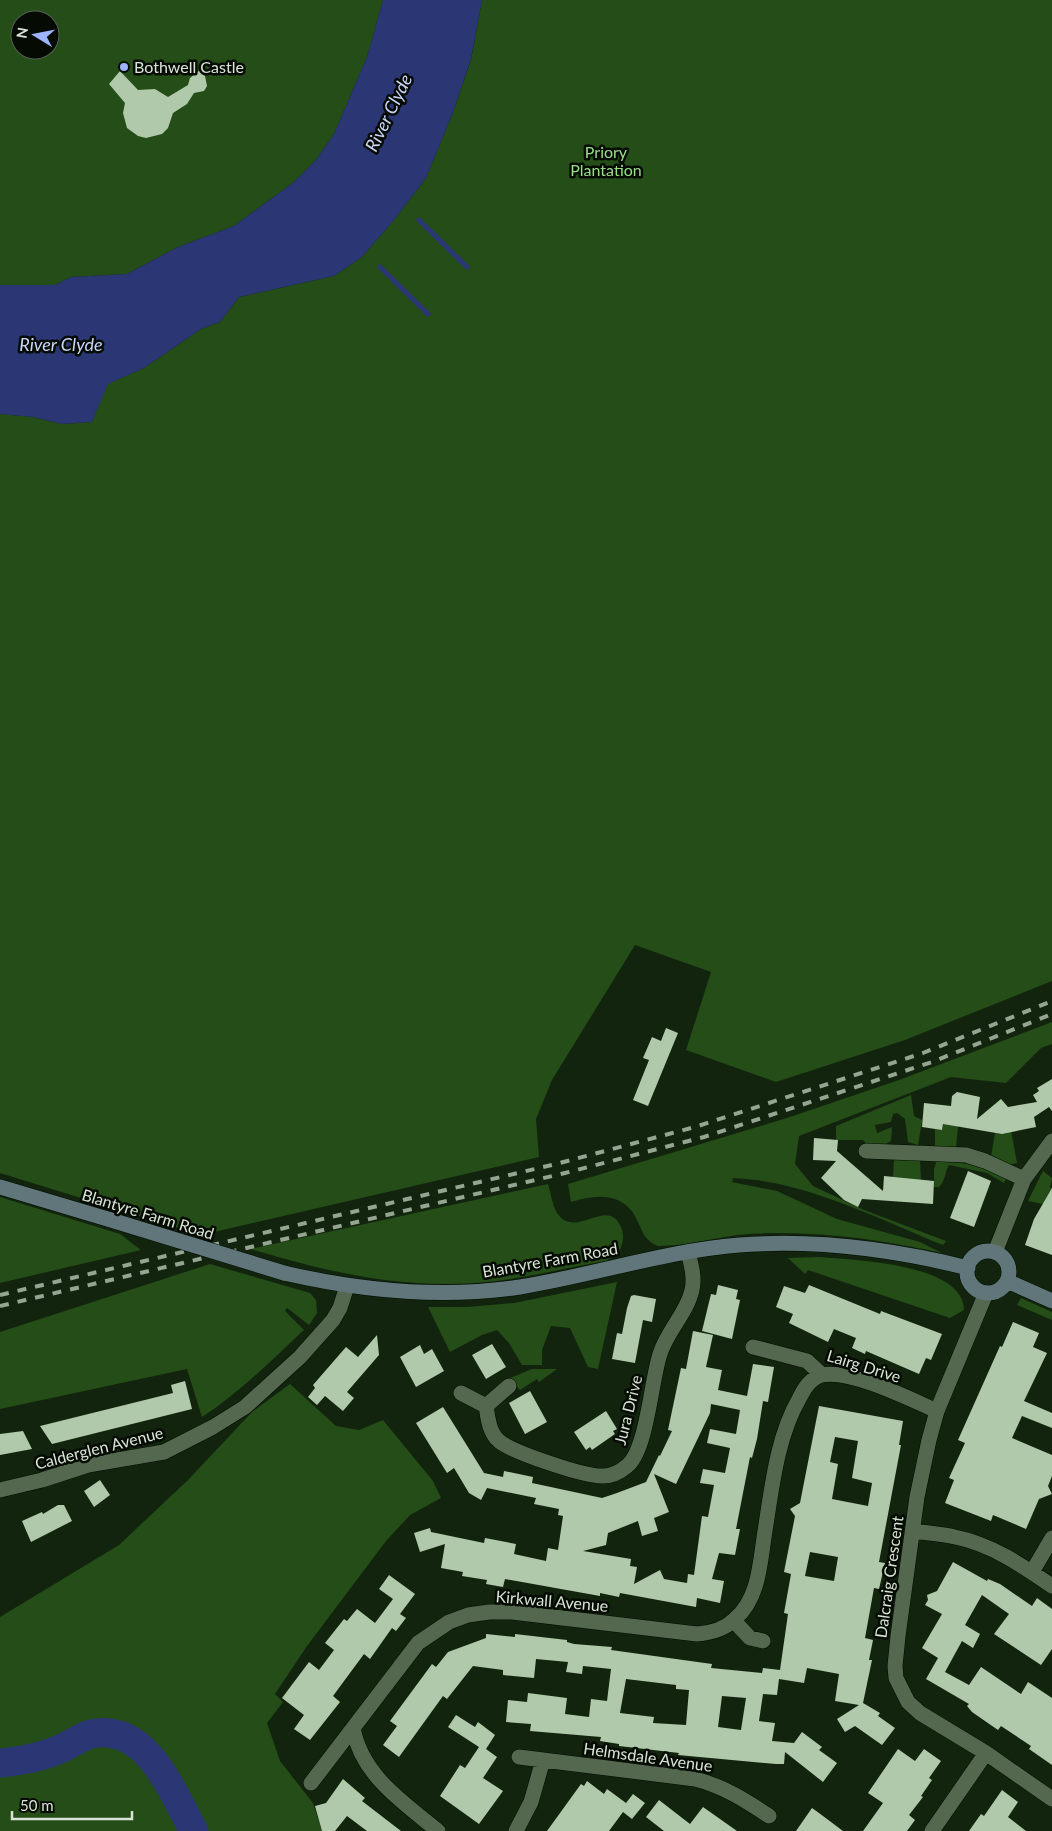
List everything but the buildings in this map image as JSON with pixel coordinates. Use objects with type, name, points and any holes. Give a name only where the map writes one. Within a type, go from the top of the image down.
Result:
[{"type":"main road","name":"Blantyre Farm Road","points":[[0,1187],[284,1273],[347,1286],[413,1293],[481,1291],[546,1282],[688,1252],[757,1244],[829,1244],[889,1251],[968,1268]]},
{"type":"main road","points":[[988,1250],[995,1252],[1006,1260],[1010,1274],[1007,1282],[996,1291],[986,1293],[980,1291],[970,1282],[968,1268],[974,1256],[988,1250]]},
{"type":"main road","points":[[1007,1282],[1052,1301]]},
{"type":"street","points":[[995,1252],[1024,1179],[1052,1141]]},
{"type":"street","points":[[866,1152],[966,1155],[985,1161],[1024,1179]]},
{"type":"street","name":"Jura Drive","points":[[486,1406],[491,1430],[497,1440],[510,1449],[587,1475],[603,1476],[616,1474],[628,1465],[636,1456],[660,1353],[690,1299],[693,1276],[688,1252]]},
{"type":"street","name":"Calderglen Avenue","points":[[0,1490],[42,1480],[88,1465],[164,1452],[214,1427],[244,1407],[300,1357],[333,1320],[340,1308],[347,1286]]},
{"type":"street","name":"Dalcraig Crescent","points":[[986,1293],[937,1411],[922,1470],[898,1636],[895,1666],[896,1678],[908,1702],[920,1713],[986,1753],[1052,1799]]},
{"type":"street","name":"Lairg Drive","points":[[753,1347],[807,1361],[822,1375],[834,1374],[868,1382],[937,1411]]},
{"type":"street","points":[[763,1641],[750,1638],[734,1621],[746,1606],[757,1580],[787,1422],[806,1386],[822,1375]]},
{"type":"street","points":[[461,1394],[486,1406],[509,1386]]},
{"type":"street","points":[[913,1532],[956,1537],[996,1551],[1052,1586]]},
{"type":"street","points":[[1032,1572],[1052,1538]]},
{"type":"street","name":"Kirkwall Avenue","points":[[311,1782],[418,1643],[449,1622],[468,1615],[489,1612],[512,1612],[697,1634],[714,1631],[734,1621]]},
{"type":"street","points":[[353,1728],[362,1757],[379,1780],[438,1831]]},
{"type":"street","points":[[932,1831],[986,1753]]},
{"type":"street","name":"Helmsdale Avenue","points":[[519,1757],[695,1778],[717,1784],[769,1816]]},
{"type":"street","points":[[516,1831],[531,1802],[543,1760]]},
{"type":"green space","points":[[0,0],[383,0],[367,57],[334,134],[316,160],[294,182],[234,226],[178,247],[127,274],[71,277],[55,285],[0,285]]},
{"type":"green space","name":"Priory Plantation","points":[[482,0],[1052,0],[1052,981],[905,1040],[776,1082],[686,1050],[711,972],[635,945],[552,1080],[536,1119],[539,1157],[201,1235],[0,1173],[0,414],[33,417],[62,424],[92,422],[107,384],[144,368],[201,329],[220,322],[239,297],[334,276],[362,257],[394,220],[426,178],[452,115],[471,60]]},
{"type":"green space","points":[[1052,1022],[1052,1044],[1041,1048],[1006,1083],[951,1077],[799,1136],[795,1164],[813,1186],[864,1210],[946,1241],[943,1245],[814,1193],[760,1181],[733,1178],[732,1182],[777,1191],[837,1219],[920,1242],[942,1253],[870,1240],[798,1233],[749,1234],[658,1246],[649,1241],[641,1230],[635,1216],[622,1202],[606,1197],[597,1197],[571,1202],[568,1184],[787,1118],[899,1080]]},
{"type":"green space","points":[[911,1095],[914,1116],[922,1120],[918,1145],[908,1142],[905,1119],[897,1113],[893,1114],[891,1122],[875,1125],[877,1133],[892,1127],[891,1141],[884,1145],[868,1145],[863,1140],[836,1140],[836,1126]]},
{"type":"green space","points":[[946,1112],[958,1126],[956,1148],[935,1147],[935,1129],[942,1130]]},
{"type":"green space","points":[[1010,1125],[1017,1163],[1009,1165],[991,1157],[995,1133],[1001,1134]]},
{"type":"green space","points":[[894,1159],[920,1160],[921,1180],[904,1184],[904,1178],[893,1177]]},
{"type":"green space","points":[[937,1160],[982,1166],[1006,1179],[1004,1183],[987,1173],[949,1165],[939,1187],[934,1187],[934,1169]]},
{"type":"green space","points":[[1043,1171],[1052,1178],[1050,1187],[1052,1189],[1043,1204],[1028,1201]]},
{"type":"green space","points":[[548,1184],[558,1215],[566,1221],[581,1222],[603,1215],[616,1219],[621,1227],[623,1237],[618,1253],[606,1261],[511,1279],[465,1284],[433,1284],[402,1282],[342,1273],[251,1249]]},
{"type":"green space","points":[[0,1197],[120,1234],[141,1250],[0,1283]]},
{"type":"green space","points":[[819,1257],[879,1263],[927,1273],[946,1282],[959,1294],[964,1310],[950,1318],[808,1270],[805,1274],[788,1258]]},
{"type":"green space","points":[[210,1264],[310,1293],[316,1300],[317,1313],[309,1325],[287,1308],[285,1311],[304,1330],[242,1387],[202,1417],[187,1369],[0,1409],[0,1332]]},
{"type":"green space","points":[[617,1282],[598,1369],[588,1367],[570,1328],[551,1326],[542,1350],[542,1365],[522,1365],[509,1343],[497,1330],[482,1335],[450,1352],[428,1307],[468,1307],[514,1303]]},
{"type":"green space","points":[[1021,1298],[1052,1312],[1052,1320],[1017,1305]]},
{"type":"green space","points":[[532,1369],[557,1369],[539,1382],[537,1379],[520,1390],[510,1378]]},
{"type":"green space","points":[[290,1384],[336,1426],[359,1430],[383,1420],[433,1481],[441,1498],[410,1515],[386,1541],[307,1646],[275,1694],[283,1702],[267,1723],[280,1761],[313,1803],[322,1831],[0,1831],[0,1617],[119,1545],[188,1480],[252,1412]]},
{"type":"water","name":"River Clyde","points":[[383,0],[482,0],[471,59],[452,115],[426,178],[394,220],[362,257],[334,276],[239,297],[220,322],[201,329],[144,368],[108,384],[92,422],[62,424],[33,417],[0,414],[0,285],[55,285],[71,277],[127,274],[178,247],[234,226],[294,182],[316,160],[334,134],[367,57]]},
{"type":"waterway","points":[[419,220],[467,267]]},
{"type":"waterway","points":[[380,267],[428,314]]},
{"type":"waterway","points":[[0,1763],[45,1755],[91,1734],[111,1733],[128,1739],[142,1749],[155,1763],[167,1780],[194,1831]]},
{"type":"railway","points":[[0,1295],[556,1164],[695,1127],[923,1053],[1052,1001]]},
{"type":"railway","points":[[0,1306],[565,1173],[704,1137],[932,1062],[1052,1014]]},
{"type":"place","name":"Bothwell Castle","points":[[124,67]]}]
